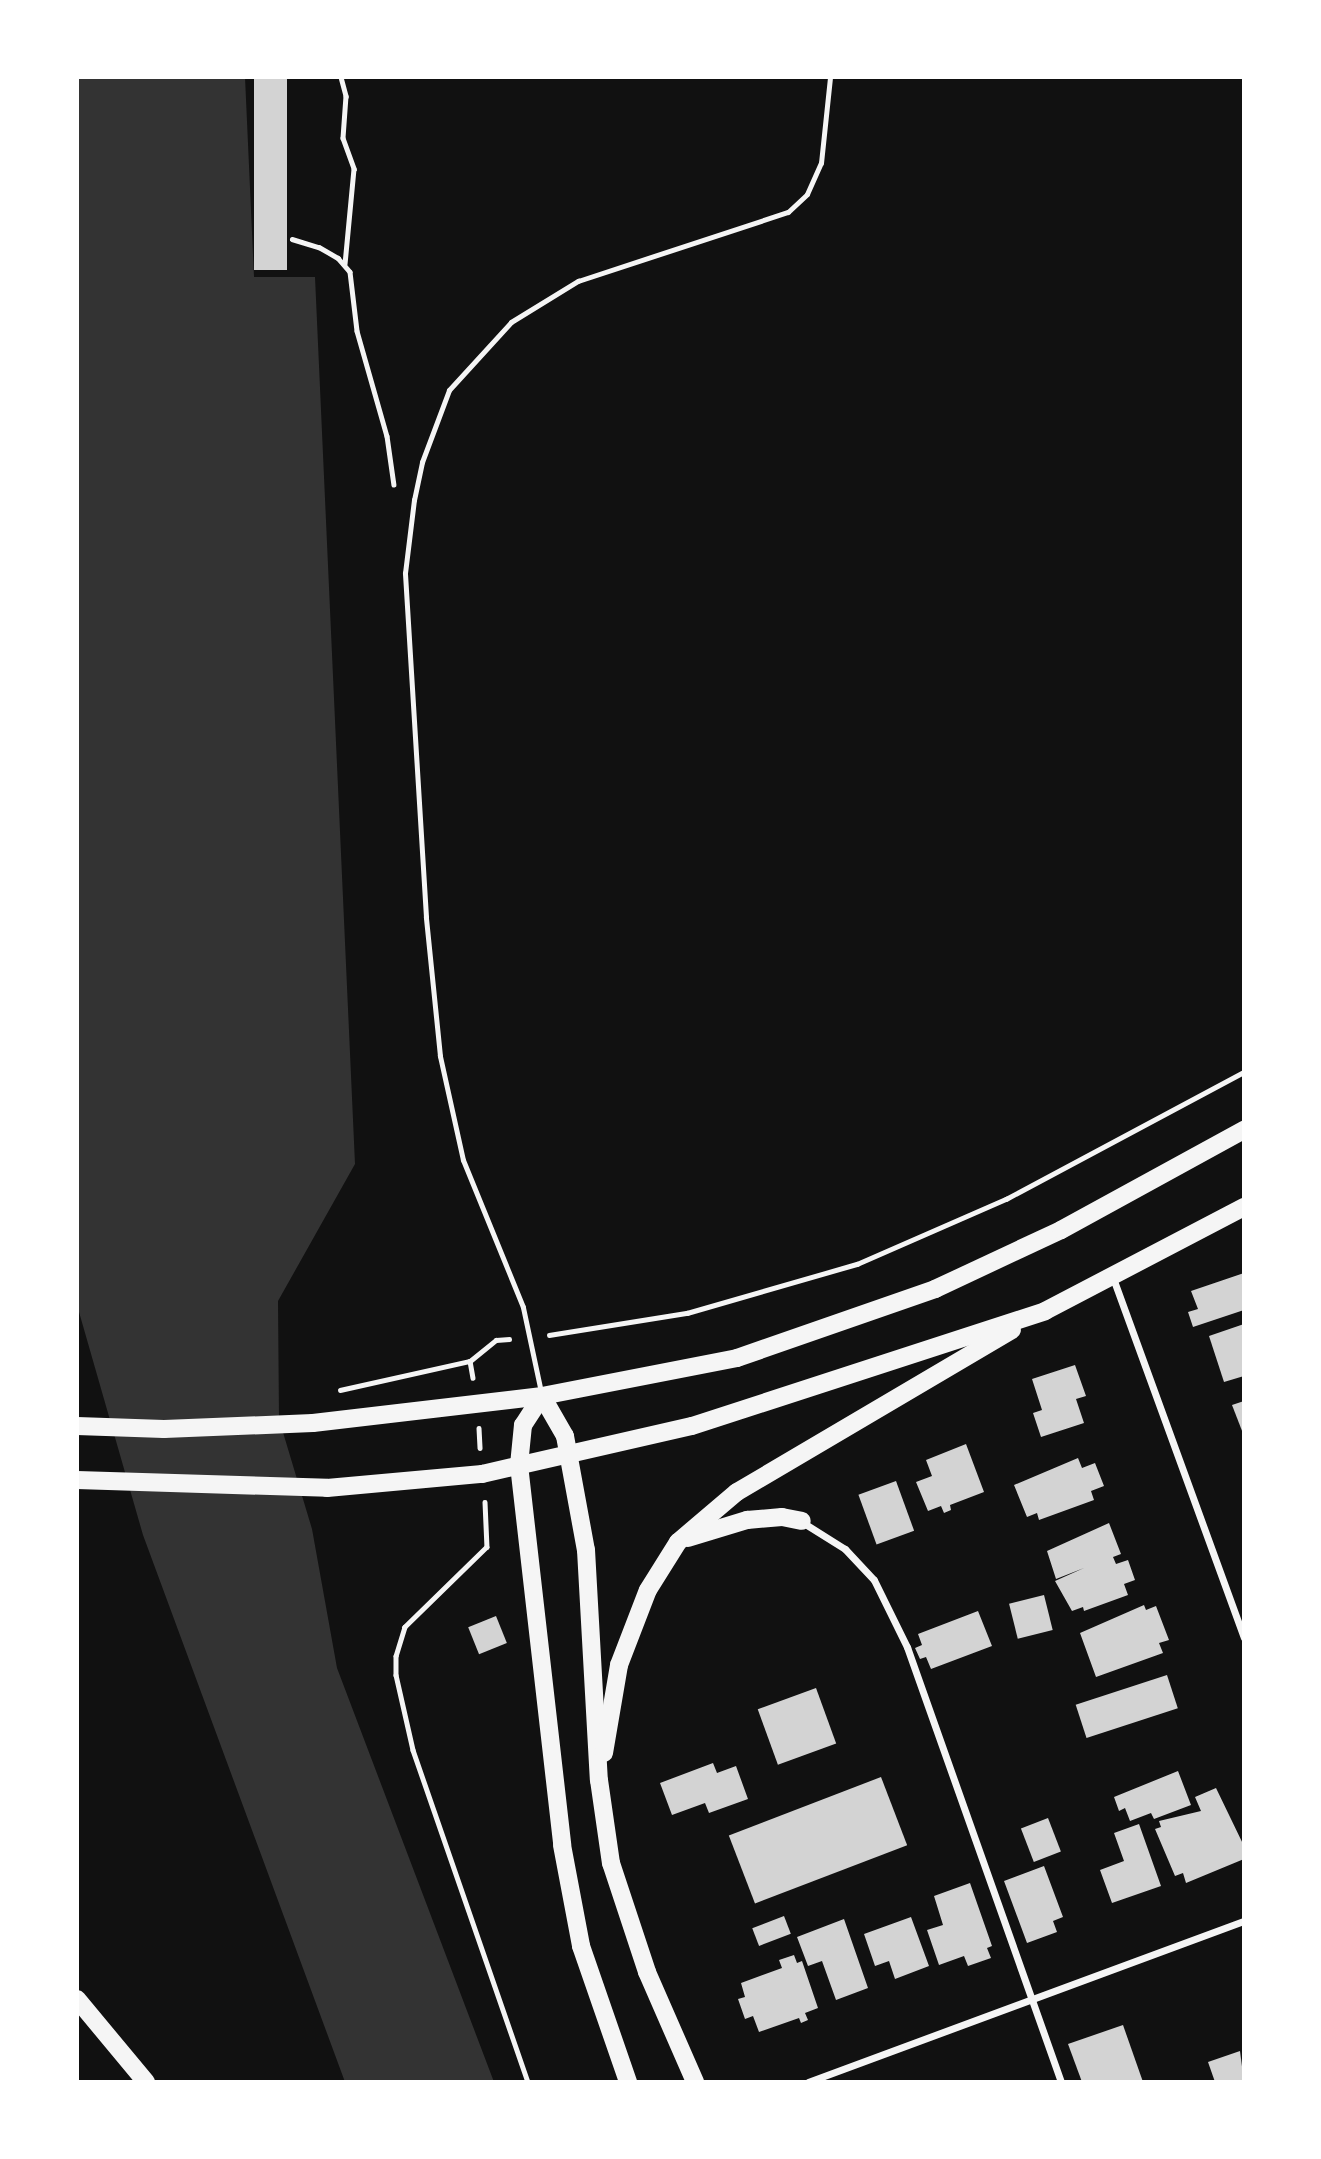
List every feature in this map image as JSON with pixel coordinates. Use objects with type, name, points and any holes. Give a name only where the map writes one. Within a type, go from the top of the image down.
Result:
[{"type":"main road","points":[[77,1426],[164,1429],[313,1423],[542,1396],[737,1358],[863,1318],[1061,1230],[1244,1130]]},
{"type":"main road","points":[[599,1780],[620,1665],[648,1590],[678,1542],[737,1492],[1045,1311],[1244,1207]]},
{"type":"main road","points":[[83,1481],[327,1488],[482,1475],[692,1426],[1045,1311]]},
{"type":"main road","points":[[542,1396],[558,1418],[570,1454],[586,1550],[599,1780],[620,1894],[647,1972],[695,2082]]},
{"type":"main road","points":[[542,1396],[523,1425],[519,1465],[562,1845],[581,1947],[628,2082]]},
{"type":"main road","points":[[678,1542],[719,1525],[747,1520],[782,1517],[802,1521]]},
{"type":"main road","points":[[77,1999],[146,2082]]},
{"type":"street","points":[[1113,1277],[1244,1638]]},
{"type":"street","points":[[802,1521],[845,1549],[874,1580],[907,1647],[1061,2082]]},
{"type":"street","points":[[808,2082],[1244,1921]]},
{"type":"lane","points":[[542,1396],[523,1307],[463,1160],[440,1056],[426,917],[405,573],[422,462],[449,390],[489,342],[539,301],[578,281],[788,212],[807,194],[821,163],[830,77]]},
{"type":"path","points":[[341,77],[346,96],[343,138],[354,169],[345,264],[361,351],[387,436],[394,491]]},
{"type":"path","points":[[292,239],[313,244],[345,264]]},
{"type":"path","points":[[327,1392],[470,1362],[496,1340],[529,1338],[687,1313],[857,1264],[1006,1199],[1244,1072]]},
{"type":"path","points":[[470,1362],[477,1405],[487,1547],[405,1627],[396,1656],[396,1675],[413,1751],[528,2082]]},
{"type":"shaded area","points":[[77,77],[245,77],[254,277],[315,277],[355,1164],[278,1301],[279,1419],[312,1529],[337,1668],[494,2082],[345,2082],[143,1535],[77,1305]]},
{"type":"building","points":[[254,77],[287,77],[287,270],[254,270]]},
{"type":"building","points":[[1244,1273],[1244,1310],[1193,1327],[1188,1312],[1198,1309],[1191,1291]]},
{"type":"building","points":[[1244,1324],[1244,1376],[1224,1382],[1209,1336]]},
{"type":"building","points":[[1075,1365],[1086,1396],[1076,1399],[1084,1423],[1041,1437],[1033,1413],[1042,1410],[1032,1379]]},
{"type":"building","points":[[1244,1401],[1244,1436],[1232,1405]]},
{"type":"building","points":[[966,1444],[984,1492],[950,1505],[951,1510],[944,1513],[941,1506],[928,1511],[916,1482],[932,1476],[926,1460]]},
{"type":"building","points":[[1078,1458],[1082,1468],[1095,1463],[1104,1486],[1091,1491],[1094,1500],[1039,1520],[1037,1513],[1027,1517],[1014,1485]]},
{"type":"building","points":[[896,1481],[914,1531],[877,1544],[858,1495]]},
{"type":"building","points":[[1109,1523],[1121,1554],[1113,1557],[1116,1564],[1128,1560],[1135,1580],[1124,1584],[1128,1595],[1084,1611],[1083,1607],[1072,1611],[1055,1581],[1084,1568],[1056,1579],[1047,1551]]},
{"type":"building","points":[[1044,1595],[1053,1630],[1018,1639],[1009,1604]]},
{"type":"building","points":[[1144,1605],[1146,1610],[1156,1606],[1169,1640],[1159,1643],[1163,1653],[1096,1677],[1080,1633]]},
{"type":"building","points":[[978,1611],[992,1646],[931,1669],[926,1657],[920,1659],[915,1648],[922,1645],[918,1634]]},
{"type":"building","points":[[496,1616],[507,1643],[479,1654],[468,1627]]},
{"type":"building","points":[[1167,1675],[1178,1708],[1087,1738],[1076,1705]]},
{"type":"building","points":[[816,1688],[836,1743],[778,1765],[758,1709]]},
{"type":"building","points":[[713,1763],[717,1773],[736,1766],[748,1799],[709,1813],[705,1803],[672,1815],[660,1783]]},
{"type":"building","points":[[1178,1771],[1191,1805],[1154,1819],[1151,1813],[1130,1821],[1125,1808],[1119,1811],[1114,1797]]},
{"type":"building","points":[[881,1777],[907,1845],[755,1904],[729,1835]]},
{"type":"building","points":[[1216,1788],[1244,1846],[1244,1859],[1186,1883],[1183,1873],[1175,1876],[1155,1829],[1161,1827],[1159,1821],[1201,1811],[1195,1797]]},
{"type":"building","points":[[1048,1818],[1061,1852],[1034,1862],[1021,1828]]},
{"type":"building","points":[[1139,1824],[1161,1886],[1112,1903],[1100,1870],[1124,1861],[1114,1833]]},
{"type":"building","points":[[1044,1866],[1063,1917],[1053,1921],[1057,1932],[1027,1943],[1004,1881]]},
{"type":"building","points":[[970,1883],[992,1946],[987,1948],[991,1958],[968,1966],[964,1956],[939,1965],[927,1930],[943,1925],[934,1896]]},
{"type":"building","points":[[784,1916],[791,1934],[759,1946],[752,1928]]},
{"type":"building","points":[[911,1917],[929,1966],[895,1979],[889,1961],[875,1966],[864,1934]]},
{"type":"building","points":[[844,1919],[868,1988],[836,2000],[822,1961],[808,1966],[797,1937]]},
{"type":"building","points":[[794,1955],[797,1963],[802,1961],[818,2008],[805,2013],[808,2020],[801,2023],[799,2018],[759,2032],[753,2016],[745,2019],[738,1999],[745,1997],[741,1983],[782,1968],[779,1960]]},
{"type":"building","points":[[1123,2025],[1143,2082],[1082,2082],[1068,2044]]},
{"type":"building","points":[[1240,2051],[1244,2082],[1215,2082],[1208,2062]]}]
